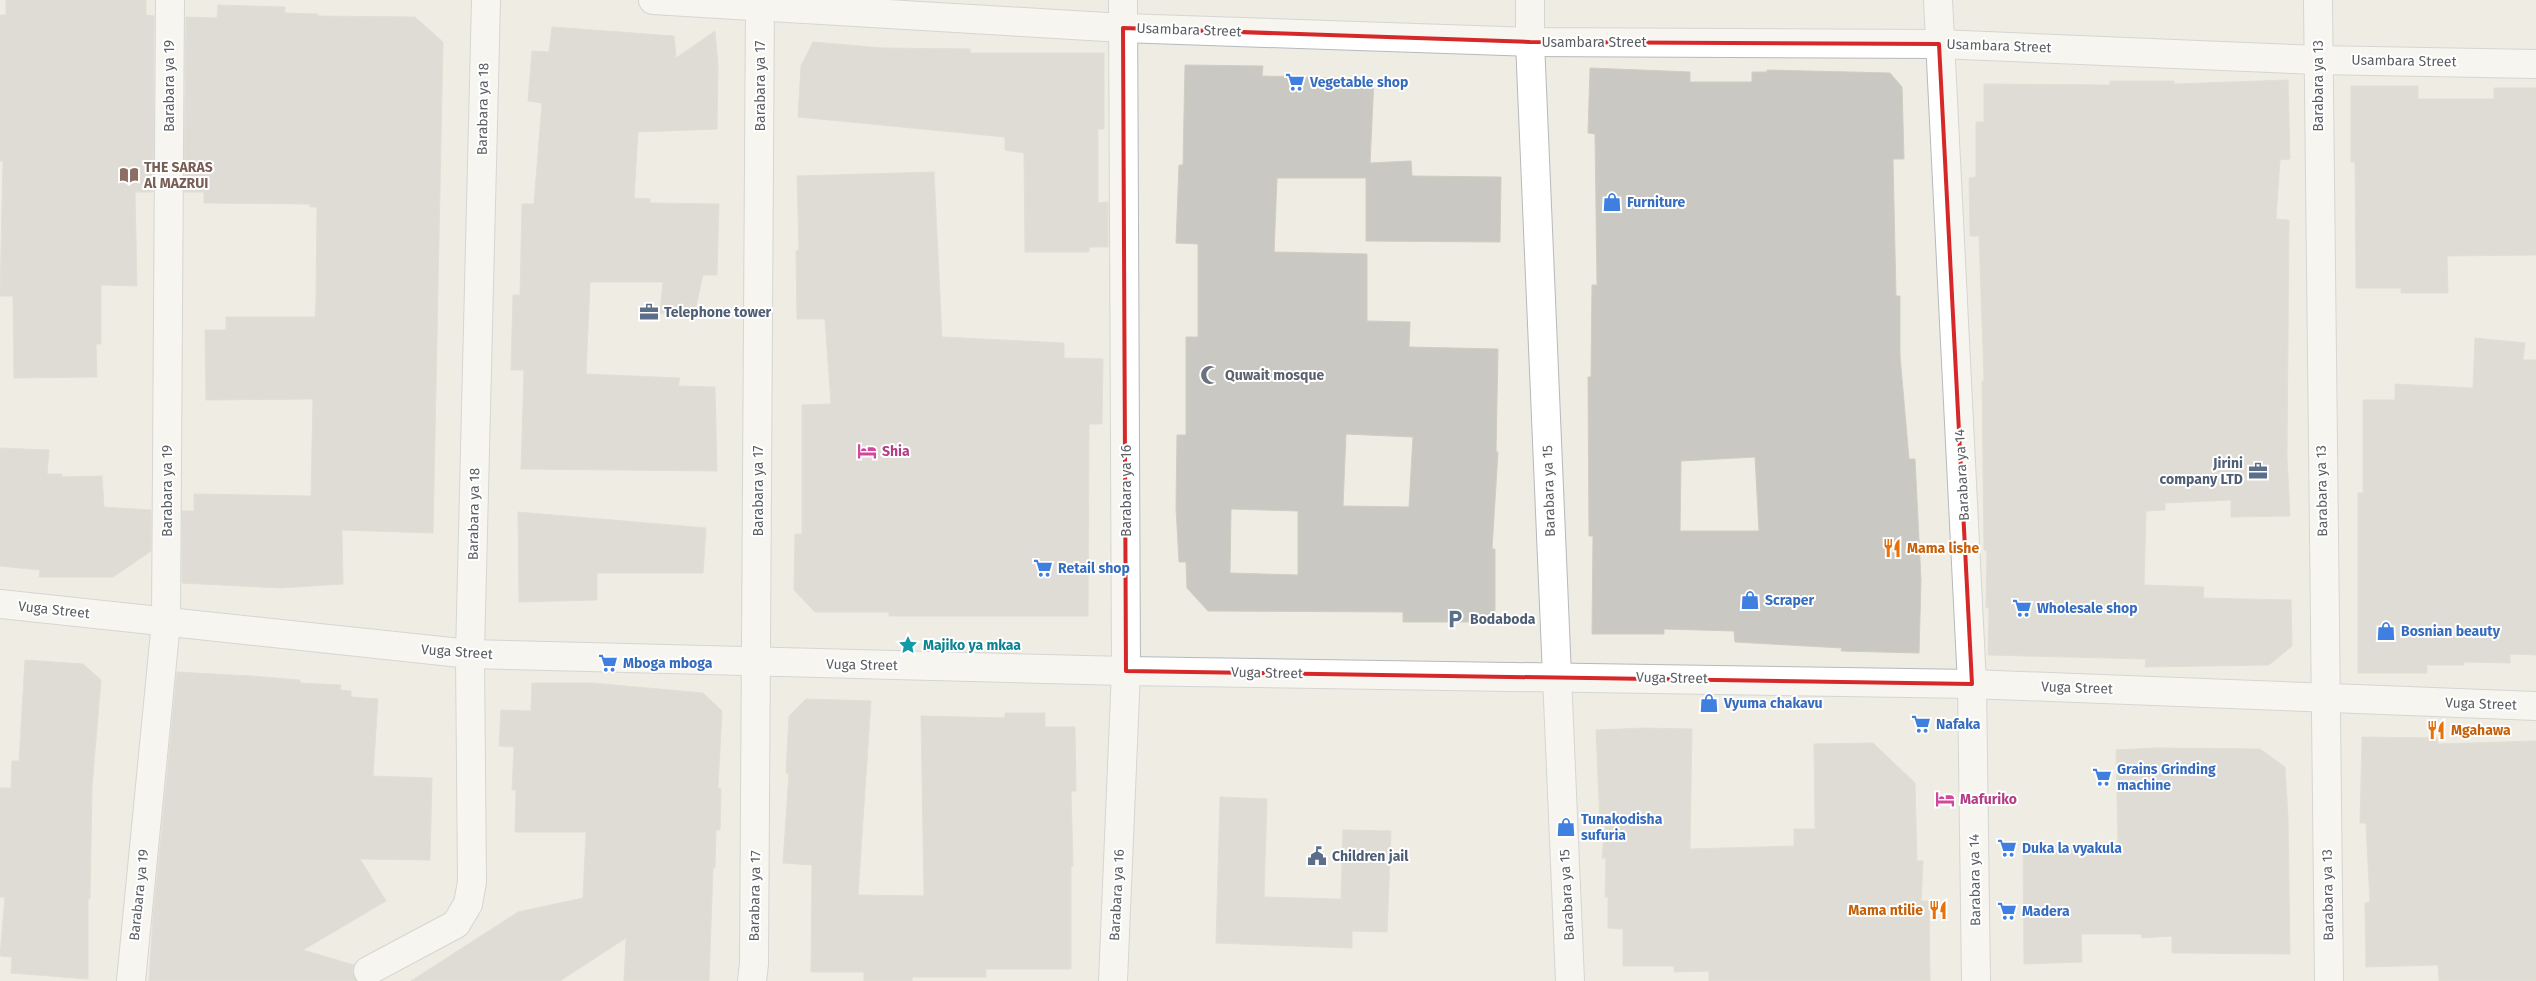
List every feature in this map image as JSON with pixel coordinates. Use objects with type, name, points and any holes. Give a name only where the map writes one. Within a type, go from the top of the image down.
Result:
[{"type":"street","name":"Barabara ya 19","points":[[131,981],[166,622],[170,0]]},
{"type":"street","name":"Barabara ya 18","points":[[368,972],[456,924],[468,904],[472,882],[470,654],[486,0]]},
{"type":"street","name":"Usambara Street","points":[[653,0],[760,2],[1123,28],[1530,42],[1939,44],[2317,60],[2536,64]]},
{"type":"street","name":"Barabara ya 16","points":[[1113,981],[1126,671],[1123,0]]},
{"type":"street","name":"Barabara ya 15","points":[[1530,0],[1530,42],[1570,981]]},
{"type":"street","name":"Barabara ya 14","points":[[1938,0],[1972,684],[1976,981]]},
{"type":"street","name":"Barabara ya 13","points":[[2318,0],[2317,60],[2330,981]]},
{"type":"street","name":"Barabara ya 17","points":[[752,981],[754,964],[757,662],[760,2]]},
{"type":"street","name":"Vuga Street","points":[[0,604],[470,654],[1126,671],[1557,676],[1972,684],[2536,706]]},
{"type":"highlighted area","points":[[1123,28],[1530,42],[1939,44],[1972,684],[1126,671]]},
{"type":"building","points":[[6,0],[146,0],[146,15],[154,16],[153,192],[135,192],[137,286],[101,285],[101,344],[96,344],[97,377],[14,378],[13,296],[0,296],[3,161],[0,161],[0,15],[6,15]]},
{"type":"building","points":[[218,5],[285,7],[285,13],[318,14],[317,16],[415,17],[443,42],[433,533],[342,530],[343,584],[280,588],[182,583],[182,511],[194,511],[194,494],[311,496],[313,399],[206,400],[205,330],[226,330],[226,317],[315,317],[316,300],[317,207],[310,207],[310,204],[204,203],[204,192],[184,192],[186,17],[217,18]]},
{"type":"building","points":[[552,27],[674,36],[676,58],[715,31],[718,66],[717,129],[638,132],[634,198],[650,199],[650,203],[719,204],[717,275],[703,275],[694,315],[660,313],[663,282],[590,282],[586,374],[680,378],[678,386],[715,387],[717,471],[521,469],[524,370],[511,370],[513,295],[520,295],[522,204],[534,204],[542,103],[528,101],[532,51],[549,52]]},
{"type":"building","points":[[813,42],[882,48],[970,49],[970,53],[1104,53],[1104,129],[1098,129],[1098,203],[1108,202],[1108,247],[1089,247],[1089,252],[1025,252],[1024,153],[1005,150],[1005,137],[798,117],[801,66]]},
{"type":"building","points":[[1185,65],[1263,66],[1262,76],[1374,79],[1370,163],[1411,161],[1412,176],[1501,177],[1500,242],[1366,241],[1366,178],[1277,178],[1274,252],[1367,254],[1367,321],[1410,322],[1409,347],[1498,349],[1496,452],[1498,452],[1492,549],[1495,549],[1495,622],[1403,622],[1403,612],[1208,611],[1187,588],[1186,562],[1179,562],[1176,508],[1177,435],[1186,435],[1186,337],[1198,337],[1198,244],[1176,243],[1179,165],[1183,165]],"holes":[[[1346,434],[1413,437],[1409,507],[1343,506]],[[1231,509],[1298,511],[1298,575],[1230,573]]]},
{"type":"building","points":[[1590,68],[1690,72],[1690,82],[1752,82],[1752,72],[1767,72],[1767,70],[1890,73],[1902,87],[1904,159],[1893,159],[1896,296],[1900,296],[1900,356],[1909,459],[1915,459],[1921,580],[1919,653],[1841,651],[1842,648],[1735,642],[1734,631],[1664,629],[1664,634],[1592,634],[1593,536],[1589,536],[1588,377],[1591,377],[1592,285],[1597,285],[1595,134],[1588,133]],"holes":[[[1755,457],[1759,531],[1680,531],[1681,461]]]},
{"type":"building","points":[[2288,80],[2290,159],[2280,160],[2276,219],[2289,220],[2287,457],[2290,516],[2231,517],[2231,500],[2165,503],[2165,510],[2146,511],[2144,585],[2204,587],[2203,598],[2291,600],[2292,646],[2269,665],[2145,667],[2146,659],[1988,655],[1989,608],[1986,608],[1987,550],[1984,550],[1982,381],[1984,381],[1979,236],[1970,236],[1969,178],[1976,177],[1976,122],[1984,122],[1984,84],[2110,85],[2110,81],[2174,81],[2174,84]]},
{"type":"building","points":[[2351,86],[2418,86],[2418,99],[2494,99],[2494,88],[2536,88],[2536,255],[2447,256],[2448,293],[2401,293],[2401,288],[2356,288],[2355,162],[2351,162]]},
{"type":"building","points":[[934,172],[942,337],[1064,343],[1064,358],[1103,359],[1102,424],[1089,424],[1088,616],[889,616],[889,612],[815,612],[794,590],[795,534],[802,534],[802,405],[831,404],[825,319],[797,319],[796,251],[799,250],[797,176]]},
{"type":"building","points":[[2475,338],[2525,343],[2523,360],[2536,360],[2536,655],[2510,654],[2510,663],[2464,662],[2464,665],[2427,665],[2427,673],[2358,673],[2358,493],[2363,493],[2363,400],[2395,400],[2395,384],[2473,388]]},
{"type":"building","points":[[0,448],[49,450],[47,474],[62,474],[62,477],[102,476],[104,507],[151,510],[151,551],[113,577],[39,577],[40,570],[0,566]]},
{"type":"building","points":[[518,512],[706,528],[703,573],[597,573],[597,600],[519,602]]},
{"type":"building","points":[[25,660],[83,664],[101,680],[92,787],[90,899],[88,899],[88,979],[11,973],[12,957],[0,956],[5,897],[0,897],[0,788],[11,788],[12,761],[19,761]]},
{"type":"building","points":[[177,672],[251,676],[300,680],[300,683],[341,685],[340,690],[351,691],[351,697],[378,699],[373,776],[432,778],[430,860],[360,859],[386,901],[303,950],[354,965],[352,971],[357,981],[149,981],[153,918]]},
{"type":"building","points":[[532,683],[592,683],[703,693],[722,711],[718,788],[721,789],[720,830],[716,830],[715,868],[713,868],[709,981],[624,981],[626,938],[560,981],[411,981],[518,912],[583,898],[586,832],[515,832],[516,790],[512,790],[514,747],[499,746],[501,710],[531,711]]},
{"type":"building","points":[[806,699],[871,701],[858,895],[924,896],[921,716],[1005,718],[1005,713],[1045,713],[1045,727],[1075,727],[1076,791],[1071,791],[1073,866],[1071,866],[1071,969],[986,969],[986,977],[912,977],[912,981],[864,981],[864,972],[811,972],[812,865],[783,863],[789,773],[786,773],[789,716]]},
{"type":"building","points":[[1692,729],[1690,849],[1794,846],[1794,829],[1815,829],[1814,744],[1873,743],[1915,783],[1917,861],[1923,861],[1921,901],[1929,901],[1930,981],[1709,981],[1709,971],[1674,972],[1674,966],[1623,966],[1623,929],[1608,928],[1608,897],[1605,897],[1606,858],[1602,858],[1605,825],[1600,825],[1596,730]]},
{"type":"building","points":[[2362,737],[2438,738],[2438,744],[2536,741],[2536,981],[2439,981],[2438,965],[2366,967],[2365,903],[2370,902],[2366,823],[2360,823]]},
{"type":"building","points":[[2155,748],[2260,749],[2285,767],[2288,817],[2290,954],[2172,953],[2172,936],[2142,938],[2141,934],[2081,934],[2082,962],[2024,964],[2023,845],[2118,846],[2116,750]]},
{"type":"building","points":[[1220,797],[1267,799],[1264,897],[1341,899],[1343,830],[1391,831],[1387,932],[1352,931],[1352,948],[1216,943]]},
{"type":"place","name":"Vegetable shop","points":[[1295,82]]},
{"type":"place","name":"THE SARAS Al MAZRUI","points":[[129,175]]},
{"type":"place","name":"Furniture","points":[[1612,202]]},
{"type":"place","name":"Telephone tower","points":[[649,312]]},
{"type":"place","name":"Quwait mosque","points":[[1210,375]]},
{"type":"place","name":"Shia","points":[[867,451]]},
{"type":"place","name":"Jirini company LTD","points":[[2258,471]]},
{"type":"place","name":"Mama lishe","points":[[1892,548]]},
{"type":"place","name":"Retail shop","points":[[1043,568]]},
{"type":"place","name":"Scraper","points":[[1750,600]]},
{"type":"place","name":"Wholesale shop","points":[[2022,608]]},
{"type":"place","name":"Bodaboda","points":[[1455,619]]},
{"type":"place","name":"Bosnian beauty","points":[[2386,631]]},
{"type":"place","name":"Majiko ya mkaa","points":[[908,645]]},
{"type":"place","name":"Mboga mboga","points":[[608,663]]},
{"type":"place","name":"Vyuma chakavu","points":[[1709,703]]},
{"type":"place","name":"Nafaka","points":[[1921,724]]},
{"type":"place","name":"Mgahawa","points":[[2436,730]]},
{"type":"place","name":"Grains Grinding machine","points":[[2102,777]]},
{"type":"place","name":"Mafuriko","points":[[1945,799]]},
{"type":"place","name":"Tunakodisha sufuria","points":[[1566,827]]},
{"type":"place","name":"Duka la vyakula","points":[[2007,848]]},
{"type":"place","name":"Children jail","points":[[1317,856]]},
{"type":"place","name":"Mama ntilie","points":[[1938,910]]},
{"type":"place","name":"Madera","points":[[2007,911]]}]
